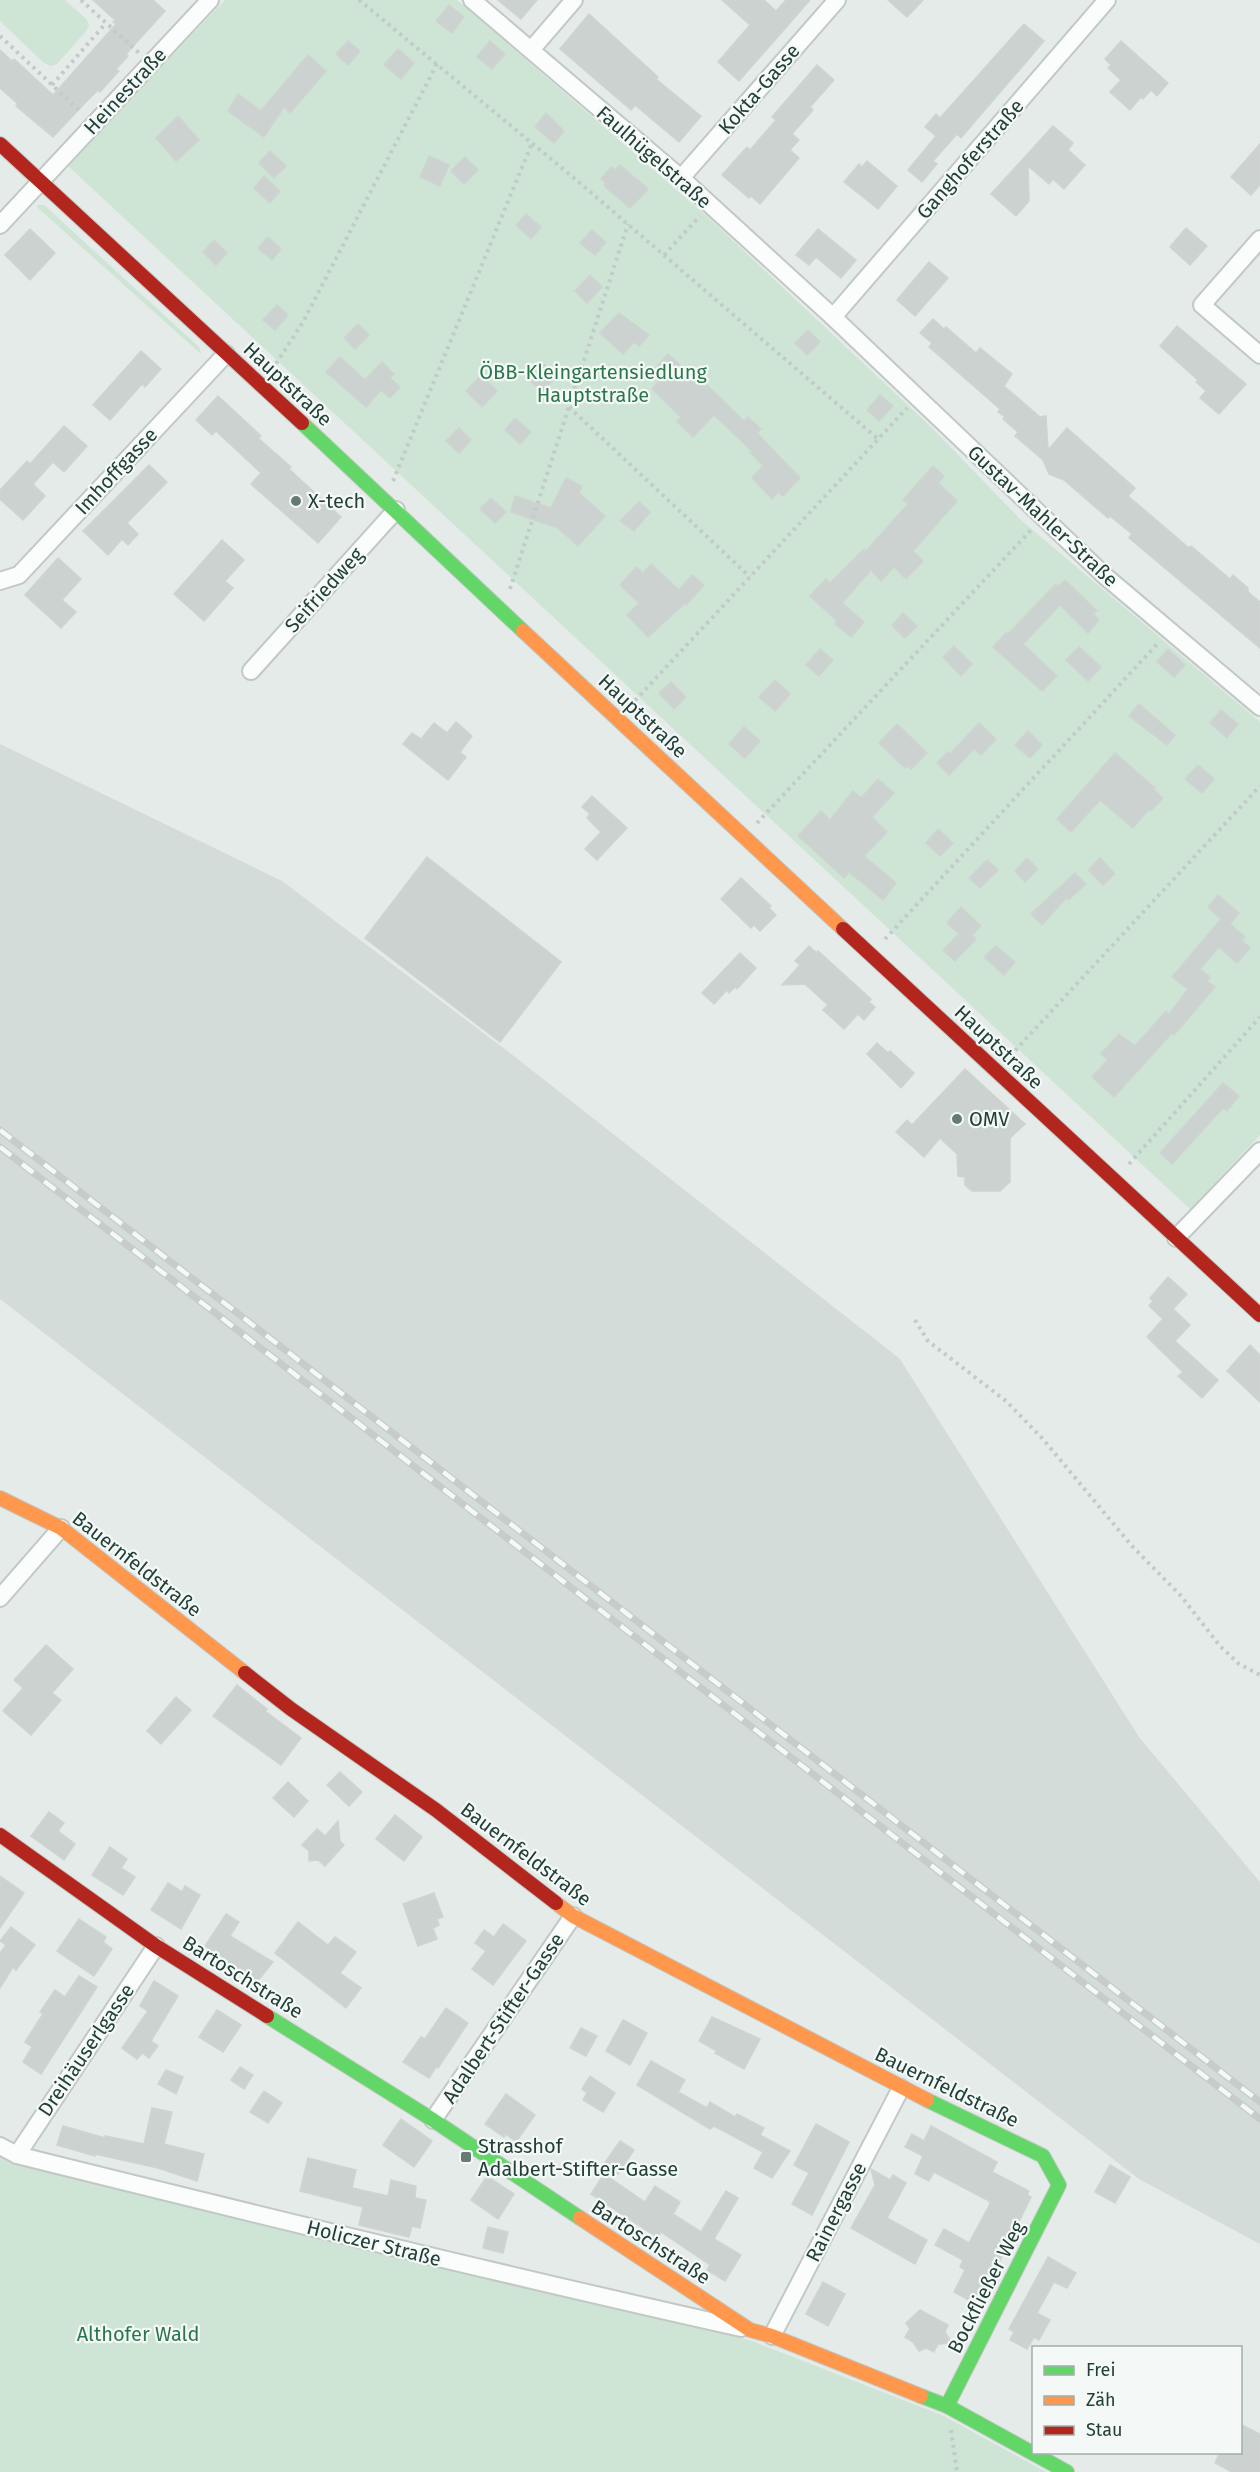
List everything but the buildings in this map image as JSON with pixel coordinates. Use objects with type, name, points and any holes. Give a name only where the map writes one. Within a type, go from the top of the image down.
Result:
[{"type":"street","name":"Heinestraße","points":[[0,225],[210,0]]},
{"type":"street","name":"Faulhügelstraße","points":[[472,0],[681,178],[833,317]]},
{"type":"street","points":[[531,50],[574,0]]},
{"type":"street","name":"Kokta-Gasse","points":[[681,178],[837,0]]},
{"type":"street","name":"Ganghoferstraße","points":[[833,317],[1107,0]]},
{"type":"street","name":"Hauptstraße","points":[[0,144],[391,504],[617,720],[1260,1315]]},
{"type":"street","points":[[1260,239],[1202,306],[1260,355]]},
{"type":"street","name":"Gustav-Mahler-Straße","points":[[833,317],[1105,576],[1260,707]]},
{"type":"street","name":"Imhoffgasse","points":[[0,581],[19,574],[226,354]]},
{"type":"street","name":"Seifriedweg","points":[[251,671],[391,504]]},
{"type":"street","points":[[1176,1238],[1260,1151]]},
{"type":"street","name":"Bauernfeldstraße","points":[[0,1498],[61,1528],[291,1709],[436,1810],[573,1916],[901,2088],[1043,2156],[1059,2185]]},
{"type":"street","points":[[0,1598],[61,1528]]},
{"type":"street","name":"Bartoschstraße","points":[[0,1835],[156,1946],[433,2120],[750,2330],[772,2336],[947,2406],[1032,2453]]},
{"type":"street","name":"Adalbert-Stifter-Gasse","points":[[433,2120],[573,1916]]},
{"type":"street","name":"Dreihäuserlgasse","points":[[17,2155],[156,1946]]},
{"type":"street","name":"Rainergasse","points":[[772,2336],[901,2088]]},
{"type":"street","name":"Holiczer Straße","points":[[0,2146],[17,2155],[531,2281],[750,2330]]},
{"type":"street","name":"Bockfließer Weg","points":[[947,2406],[1059,2185]]},
{"type":"street","name":"Bartoschstraße","points":[[1034,2454],[1067,2472]]},
{"type":"path","points":[[81,0],[150,64]]},
{"type":"path","points":[[359,0],[628,224],[878,439]]},
{"type":"path","points":[[52,84],[106,23]]},
{"type":"path","points":[[0,36],[94,124]]},
{"type":"path","points":[[261,386],[303,322],[437,64]]},
{"type":"path","points":[[391,504],[532,143]]},
{"type":"path","points":[[664,255],[710,205]]},
{"type":"path","points":[[503,611],[628,224]]},
{"type":"path","points":[[617,720],[917,397]]},
{"type":"path","points":[[569,407],[750,577]]},
{"type":"path","points":[[744,837],[1043,517]]},
{"type":"path","points":[[871,955],[1169,630]]},
{"type":"path","points":[[996,1071],[1260,786]]},
{"type":"path","points":[[1115,1181],[1260,1017]]},
{"type":"path","points":[[915,1320],[928,1341],[1006,1401],[1042,1438],[1132,1546],[1181,1596],[1220,1646],[1239,1664],[1260,1675]]},
{"type":"path","points":[[947,2406],[957,2472]]},
{"type":"shaded area","points":[[0,744],[282,881],[506,1050],[900,1359],[1139,1737],[1260,1882],[1260,2244],[1139,2179],[0,1299]]},
{"type":"green space","points":[[0,0],[65,0],[86,19],[89,25],[57,64],[51,66],[44,63],[0,21]]},
{"type":"green space","name":"ÖBB-Kleingartensiedlung Hauptstraße","points":[[225,0],[457,0],[709,218],[931,427],[1022,521],[1260,722],[1260,1135],[1190,1209],[67,165]]},
{"type":"green space","points":[[44,205],[199,347],[201,354],[37,207]]},
{"type":"green space","name":"Althofer Wald","points":[[0,2153],[752,2341],[944,2416],[1046,2472],[0,2472]]},
{"type":"railway","points":[[0,1130],[1260,2102]]},
{"type":"railway","points":[[0,1147],[1260,2119]]},
{"type":"traffic: fast","points":[[302,423],[523,631]]},
{"type":"traffic: fast","points":[[267,2016],[433,2120],[580,2218]]},
{"type":"traffic: fast","points":[[927,2100],[1043,2156],[1059,2185],[947,2406]]},
{"type":"traffic: fast","points":[[921,2396],[947,2406],[1032,2453]]},
{"type":"traffic: fast","points":[[1034,2454],[1067,2472]]},
{"type":"traffic: slow","points":[[523,631],[843,929]]},
{"type":"traffic: slow","points":[[0,1498],[61,1528],[245,1673]]},
{"type":"traffic: slow","points":[[556,1903],[573,1916],[927,2100]]},
{"type":"traffic: slow","points":[[580,2218],[750,2330],[772,2336],[921,2396]]},
{"type":"traffic: jam","points":[[0,144],[302,423]]},
{"type":"traffic: jam","points":[[843,929],[1260,1315]]},
{"type":"traffic: jam","points":[[245,1673],[291,1709],[436,1810],[556,1903]]},
{"type":"traffic: jam","points":[[0,1835],[156,1946],[267,2016]]},
{"type":"place","name":"X-tech","points":[[296,501]]},
{"type":"place","name":"OMV","points":[[957,1119]]},
{"type":"place","name":"Strasshof Adalbert-Stifter-Gasse","points":[[466,2157]]}]
